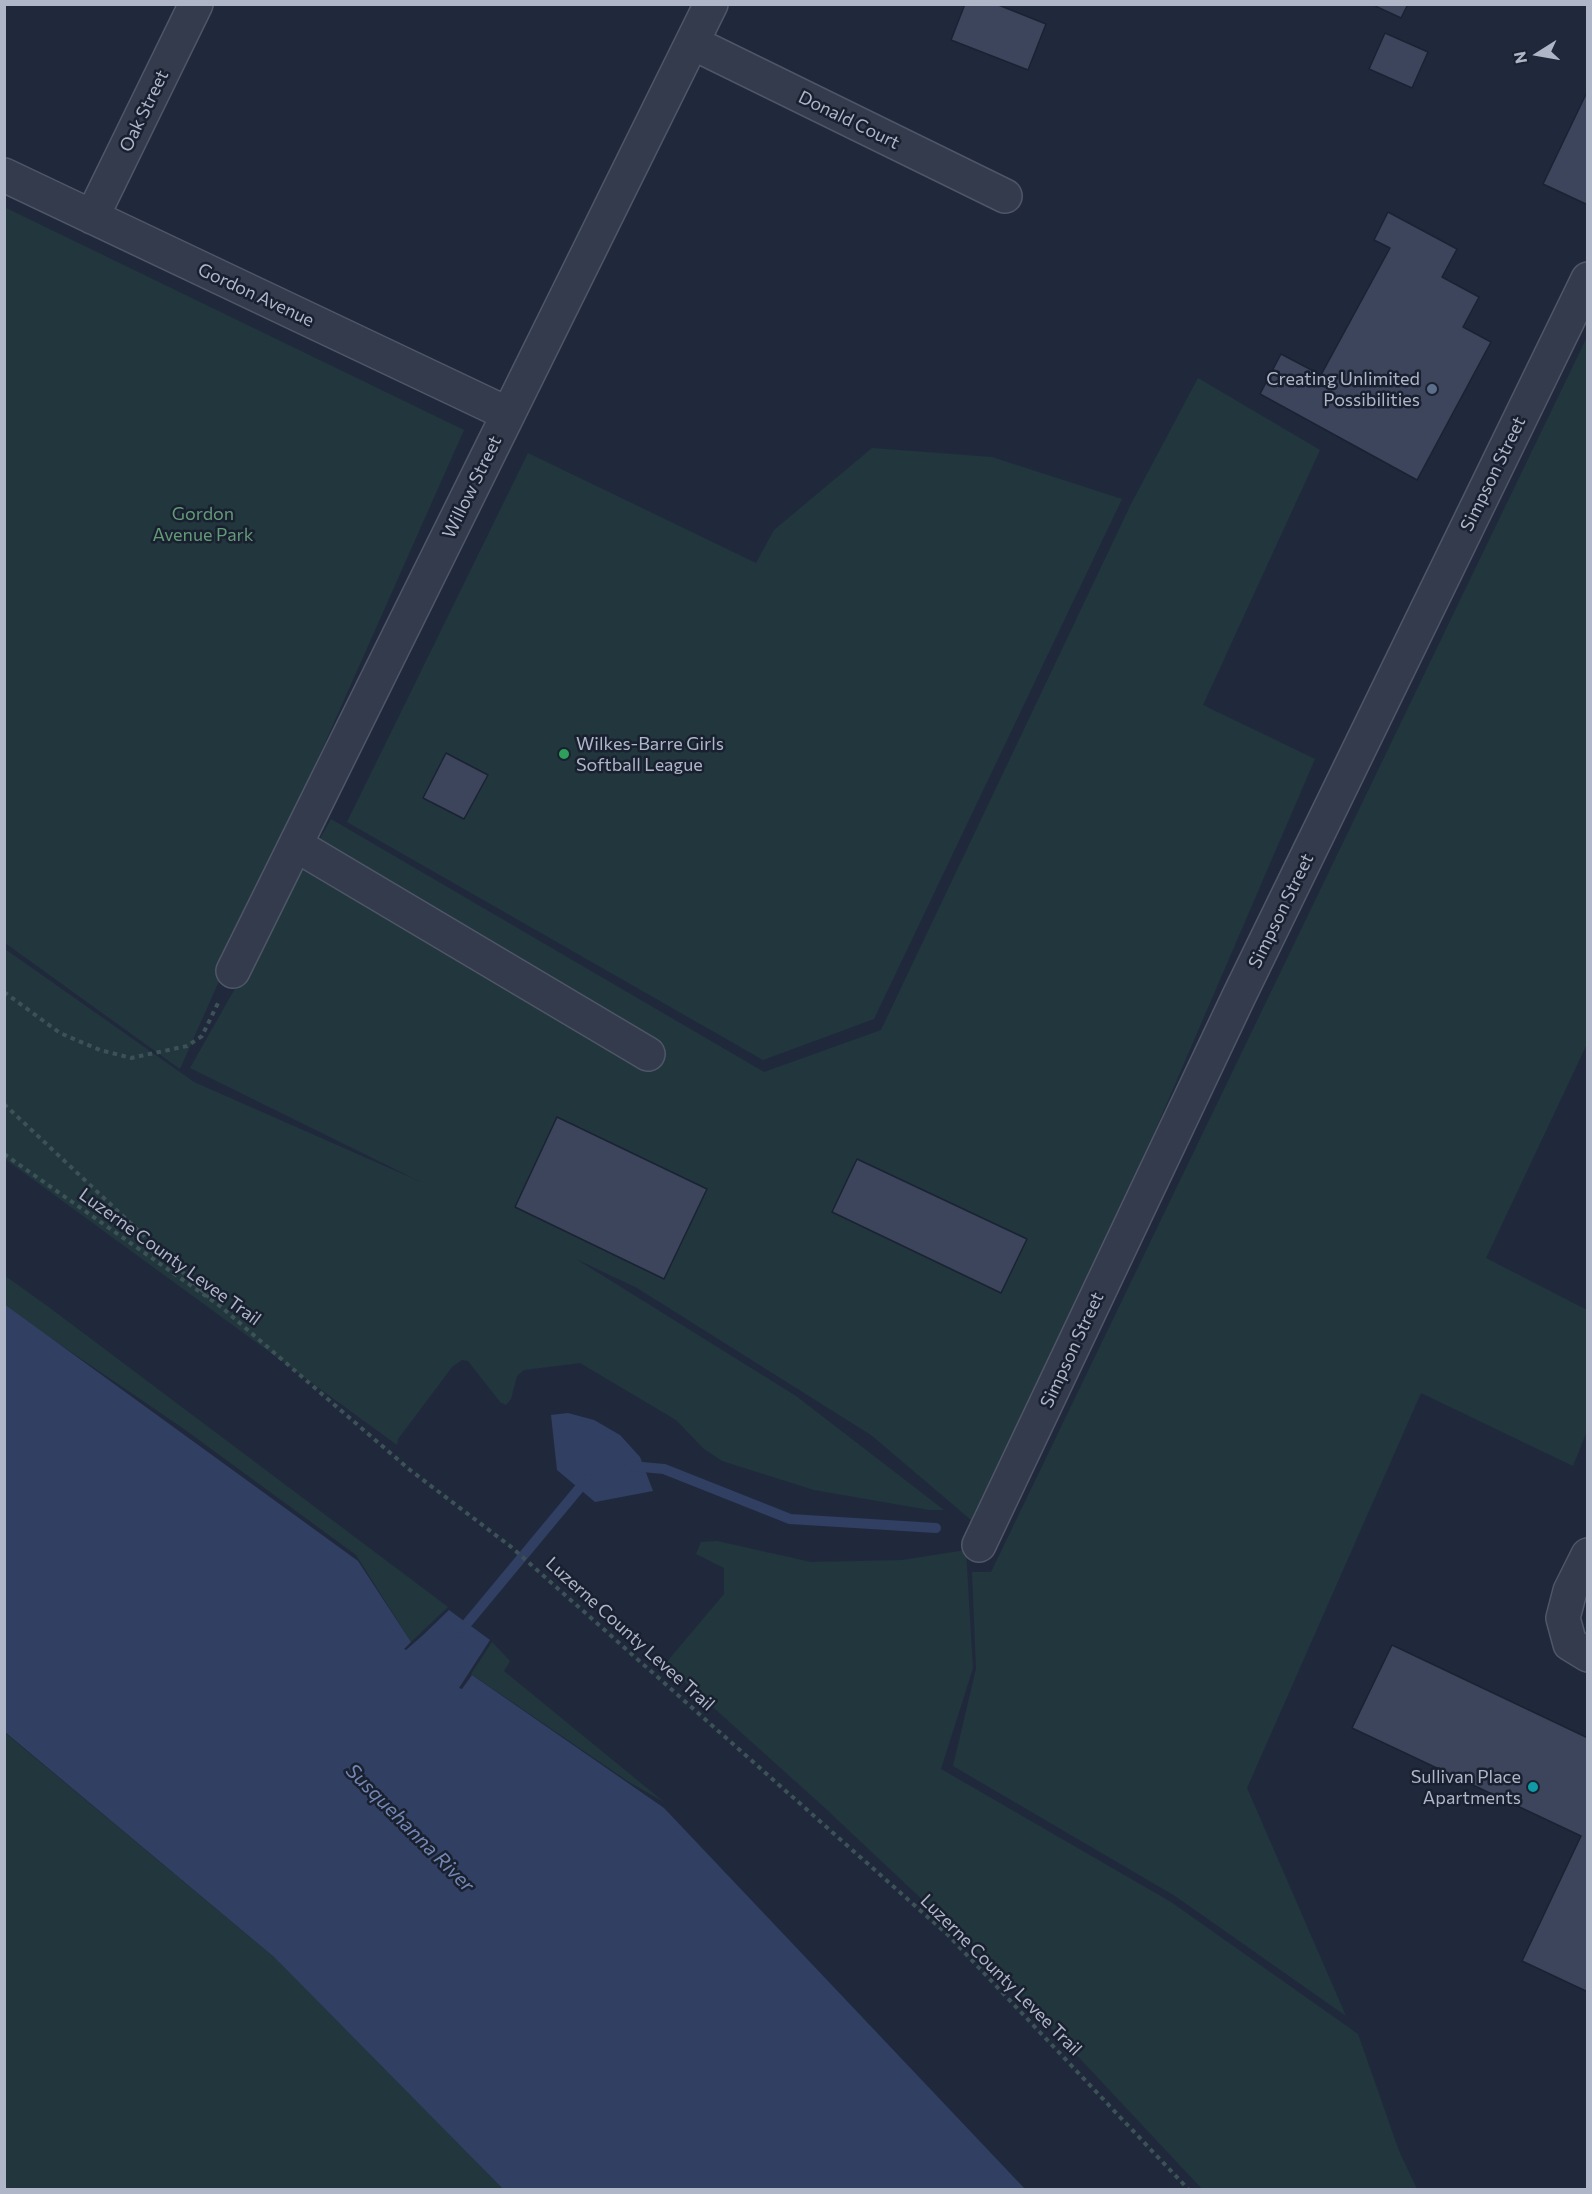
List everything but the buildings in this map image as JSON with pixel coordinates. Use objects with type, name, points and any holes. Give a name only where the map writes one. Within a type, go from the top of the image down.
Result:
[{"type":"street","name":"Oak Street","points":[[92,217],[196,4]]},
{"type":"street","name":"Willow Street","points":[[233,971],[711,4]]},
{"type":"street","name":"Donald Court","points":[[693,43],[1005,196]]},
{"type":"street","name":"Gordon Avenue","points":[[4,175],[508,414]]},
{"type":"street","name":"Simpson Street","points":[[979,1545],[1244,985],[1587,279]]},
{"type":"street","points":[[296,845],[648,1054]]},
{"type":"street","points":[[1587,1556],[1570,1591],[1563,1618],[1570,1644],[1587,1655]]},
{"type":"path","points":[[4,992],[60,1033],[100,1050],[131,1058],[187,1046],[202,1036],[233,971]]},
{"type":"path","points":[[4,1104],[220,1306]]},
{"type":"path","name":"Luzerne County Levee Trail","points":[[4,1154],[220,1306],[411,1470],[510,1546],[948,1935],[1189,2190]]},
{"type":"green space","name":"Gordon Avenue Park","points":[[4,207],[464,430],[180,1069],[5,943]]},
{"type":"green space","points":[[1587,337],[1587,1044],[1486,1258],[1587,1310],[1587,1431],[1573,1466],[1421,1393],[1247,1788],[1346,2016],[1175,1896],[953,1766],[976,1669],[972,1572],[991,1572]]},
{"type":"green space","points":[[1198,378],[1320,450],[1203,705],[1315,759],[1154,1133],[971,1520],[871,1435],[637,1288],[576,1259],[796,1396],[944,1510],[929,1510],[814,1490],[722,1461],[704,1449],[676,1420],[580,1363],[524,1370],[517,1376],[511,1399],[506,1405],[500,1402],[468,1361],[462,1360],[452,1367],[398,1439],[397,1445],[5,1159],[5,949],[194,1082],[421,1182],[190,1068],[331,819],[764,1072],[881,1030],[1131,504]]},
{"type":"green space","points":[[872,448],[992,457],[1122,499],[874,1019],[763,1060],[347,822],[528,453],[756,563],[774,530]]},
{"type":"green space","points":[[4,1275],[448,1607],[411,1642],[356,1555],[184,1429],[5,1307]]},
{"type":"green space","points":[[717,1541],[811,1562],[902,1560],[966,1550],[973,1668],[941,1769],[1171,1902],[1358,2034],[1399,2151],[1417,2189],[1202,2189],[996,1969],[825,1808],[665,1664],[724,1594],[724,1568],[696,1554],[701,1542]]},
{"type":"green space","points":[[492,1642],[510,1661],[504,1671],[664,1802],[629,1782],[471,1674]]},
{"type":"green space","points":[[4,1732],[274,1957],[503,2189],[5,2189]]},
{"type":"water","name":"Susquehanna River","points":[[4,1304],[358,1561],[411,1642],[404,1649],[406,1650],[449,1610],[490,1640],[459,1688],[462,1689],[472,1675],[664,1808],[1025,2189],[503,2189],[274,1957],[5,1732]]},
{"type":"water","points":[[568,1413],[594,1420],[620,1435],[640,1457],[653,1491],[595,1502],[557,1470],[551,1415]]},
{"type":"waterway","points":[[631,1466],[664,1469],[790,1519],[936,1528]]},
{"type":"waterway","points":[[459,1633],[587,1479]]},
{"type":"place","name":"Creating Unlimited Possibilities","points":[[1432,389]]},
{"type":"place","name":"Wilkes-Barre Girls Softball League","points":[[564,754]]},
{"type":"place","name":"Sullivan Place Apartments","points":[[1533,1787]]}]
